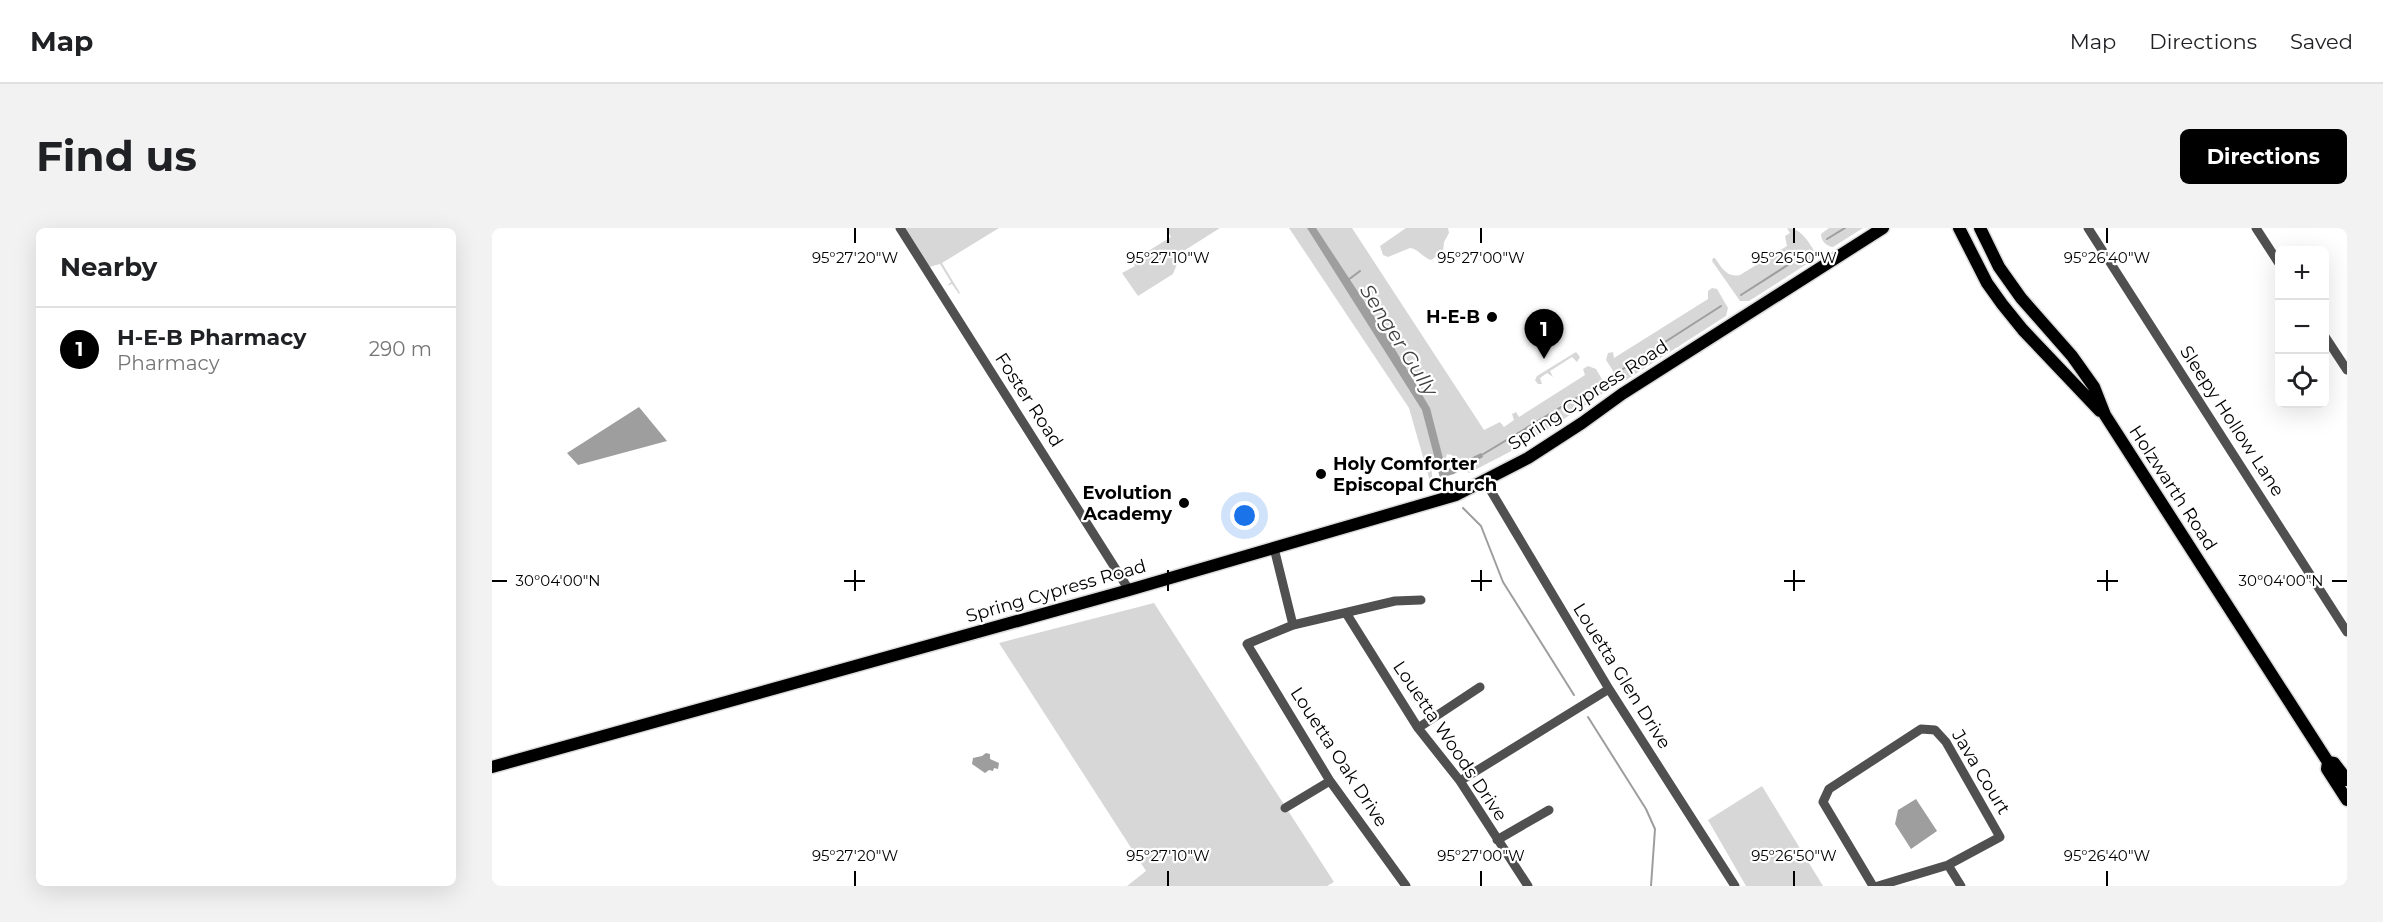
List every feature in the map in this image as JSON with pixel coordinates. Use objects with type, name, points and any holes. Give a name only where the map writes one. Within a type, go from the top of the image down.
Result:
[{"type":"main road","name":"Spring Cypress Road","points":[[492,767],[1129,590],[1456,495],[1528,458],[1622,394],[1883,228]]},
{"type":"main road","name":"Holzwarth Road","points":[[1959,228],[1987,283],[2022,330],[2105,415]]},
{"type":"main road","name":"Holzwarth Road","points":[[1980,228],[1999,267],[2021,298],[2072,356],[2094,387],[2105,415],[2328,762],[2327,769],[2347,800]]},
{"type":"main road","name":"Holzwarth Road","points":[[2328,762],[2334,763],[2347,780]]},
{"type":"street","name":"Foster Road","points":[[900,228],[1129,590]]},
{"type":"street","name":"Sleepy Hollow Lane","points":[[2088,228],[2347,632]]},
{"type":"street","points":[[2256,228],[2275,257]]},
{"type":"street","points":[[2329,341],[2347,370]]},
{"type":"street","name":"Louetta Glen Drive","points":[[1485,481],[1609,689],[1735,886]]},
{"type":"street","points":[[1274,548],[1293,625],[1395,601],[1421,600]]},
{"type":"street","name":"Louetta Woods Drive","points":[[1346,613],[1418,728],[1460,781],[1528,886]]},
{"type":"street","name":"Louetta Oak Drive","points":[[1293,625],[1247,644],[1330,781],[1406,886]]},
{"type":"street","points":[[1418,728],[1480,687]]},
{"type":"street","points":[[1460,781],[1609,689]]},
{"type":"street","name":"Java Court","points":[[1873,886],[1823,802],[1829,789],[1922,729],[1935,730],[1946,741],[2000,837],[1948,865]]},
{"type":"street","points":[[1285,808],[1330,781]]},
{"type":"street","points":[[1497,840],[1549,810]]},
{"type":"street","points":[[1878,886],[1948,865],[1961,886]]},
{"type":"shaded area","points":[[904,228],[999,228],[942,263],[959,294],[952,284],[947,286],[951,282],[940,264],[929,267]]},
{"type":"shaded area","points":[[1166,228],[1220,228],[1182,252],[1173,274],[1138,296],[1122,273],[1135,266],[1132,261],[1171,237]]},
{"type":"shaded area","points":[[1289,228],[1352,228],[1484,430],[1500,422],[1504,427],[1514,420],[1512,414],[1516,412],[1519,417],[1585,375],[1583,369],[1588,366],[1596,369],[1607,388],[1601,395],[1525,444],[1469,473],[1464,469],[1459,469],[1455,464],[1451,465],[1452,455],[1447,454],[1445,461],[1431,465],[1433,484],[1431,485],[1409,408]]},
{"type":"shaded area","points":[[1307,228],[1316,228],[1387,336],[1430,408],[1446,470],[1481,453],[1483,457],[1454,474],[1440,478],[1422,410]]},
{"type":"shaded area","points":[[1406,228],[1448,228],[1449,233],[1444,242],[1443,252],[1431,260],[1410,248],[1388,257],[1383,255],[1380,246]]},
{"type":"shaded area","points":[[1787,228],[1796,230],[1807,240],[1815,252],[1813,260],[1749,301],[1740,301],[1712,261],[1713,258],[1731,275],[1740,275],[1787,246],[1785,236],[1790,233]]},
{"type":"shaded area","points":[[1829,228],[1863,228],[1833,247],[1824,243],[1821,237],[1821,234]]},
{"type":"shaded area","points":[[1712,288],[1717,289],[1728,308],[1726,316],[1626,380],[1619,380],[1606,360],[1608,353],[1613,352],[1614,358],[1708,299],[1708,291]]},
{"type":"shaded area","points":[[1576,352],[1580,357],[1577,362],[1572,357],[1550,371],[1553,377],[1547,373],[1540,378],[1542,384],[1538,384],[1535,380],[1537,376]]},
{"type":"shaded area","points":[[639,407],[667,441],[578,465],[567,453]]},
{"type":"shaded area","points":[[1154,603],[1334,882],[1327,886],[1127,886],[1146,871],[999,643]]},
{"type":"shaded area","points":[[986,753],[990,754],[990,759],[999,763],[998,769],[994,768],[993,771],[989,770],[985,773],[972,764],[973,758]]},
{"type":"shaded area","points":[[1762,786],[1823,886],[1746,886],[1708,820]]},
{"type":"shaded area","points":[[1916,799],[1937,831],[1911,849],[1895,824],[1898,810]]},
{"type":"waterway","points":[[1827,239],[1845,228]]},
{"type":"waterway","points":[[1741,295],[1808,252]]},
{"type":"waterway","points":[[1348,280],[1360,271]]},
{"type":"waterway","points":[[1623,369],[1721,306]]},
{"type":"waterway","points":[[1480,456],[1598,385]]},
{"type":"waterway","name":"Senger Gully","points":[[1463,508],[1481,526],[1503,582],[1574,695]]},
{"type":"waterway","name":"Senger Gully","points":[[1588,717],[1646,809],[1655,829],[1651,886]]},
{"type":"place","name":"H-E-B","points":[[1492,317]]},
{"type":"place","name":"H-E-B Pharmacy","points":[[1544,359]]},
{"type":"place","name":"Holy Comforter Episcopal Church","points":[[1321,474]]},
{"type":"place","name":"Evolution Academy","points":[[1184,503]]}]
